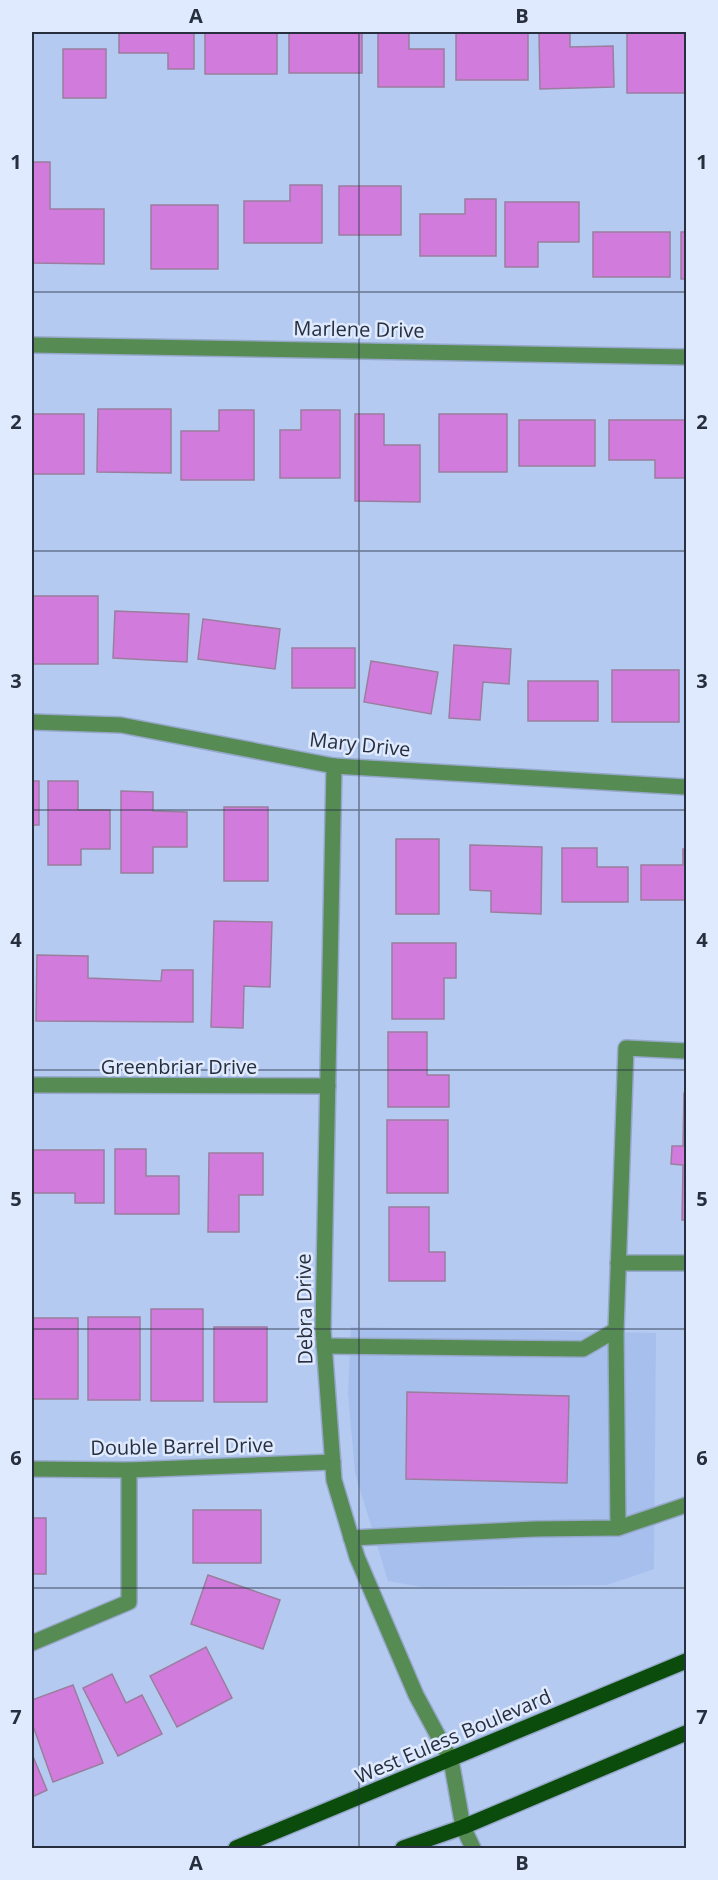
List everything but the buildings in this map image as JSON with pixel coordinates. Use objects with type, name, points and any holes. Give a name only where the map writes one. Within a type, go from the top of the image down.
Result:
[{"type":"main road","name":"West Euless Boulevard","points":[[236,1848],[687,1661]]},
{"type":"main road","points":[[403,1848],[463,1827],[687,1733]]},
{"type":"street","name":"Marlene Drive","points":[[32,345],[687,357]]},
{"type":"street","name":"Mary Drive","points":[[32,722],[121,725],[334,766],[687,787]]},
{"type":"street","name":"Debra Drive","points":[[334,766],[324,1346],[334,1480],[357,1557],[416,1695],[451,1760],[463,1827],[473,1848]]},
{"type":"street","points":[[618,1528],[616,1330],[626,1048],[687,1051]]},
{"type":"street","name":"Greenbriar Drive","points":[[32,1085],[327,1086]]},
{"type":"street","points":[[618,1263],[687,1263]]},
{"type":"street","points":[[324,1346],[583,1349],[616,1330]]},
{"type":"street","name":"Double Barrel Drive","points":[[32,1469],[129,1470],[333,1462]]},
{"type":"street","points":[[32,1643],[129,1602],[129,1470]]},
{"type":"street","points":[[351,1538],[618,1528],[687,1505]]},
{"type":"shaded area","points":[[351,1327],[656,1333],[654,1569],[607,1585],[421,1587],[388,1581],[355,1473],[348,1394]]}]
